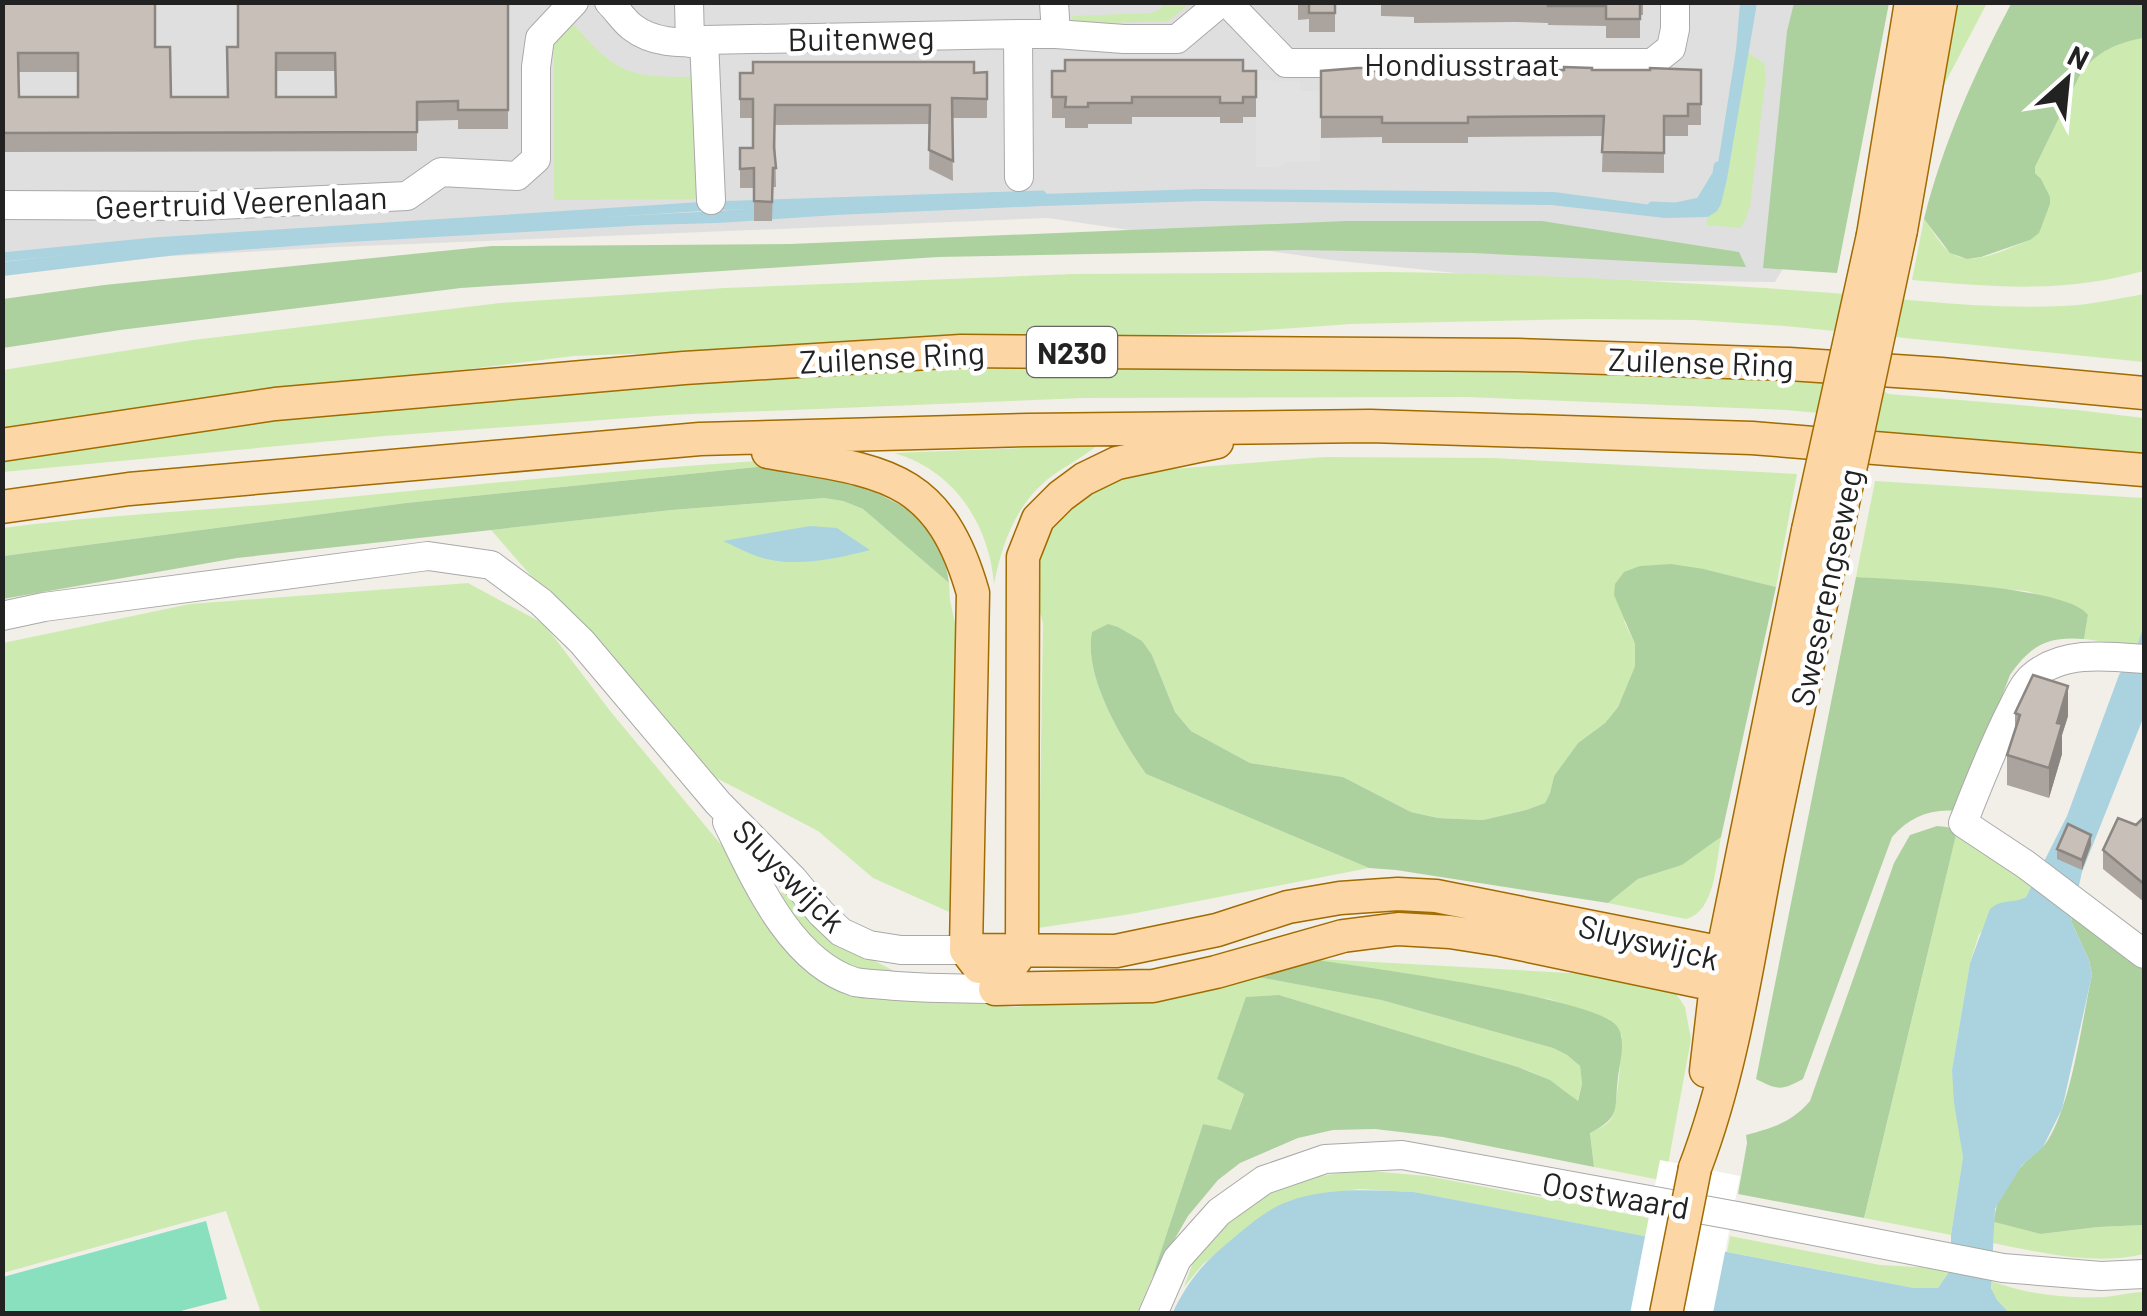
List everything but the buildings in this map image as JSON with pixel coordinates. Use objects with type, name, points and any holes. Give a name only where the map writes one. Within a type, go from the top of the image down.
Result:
[{"type":"main road","name":"Sweserengseweg","points":[[1887,233],[1911,2]]},
{"type":"main road","name":"Sweserengseweg","points":[[1666,1314],[1728,970],[1887,233],[1941,2]]},
{"type":"main road","name":"Zuilense Ring","points":[[2,445],[275,404],[684,368],[961,351],[1517,355],[1789,364],[2144,394]]},
{"type":"main road","points":[[700,439],[863,469],[900,483],[927,502],[947,526],[964,561],[973,593],[966,950],[995,989],[1022,951],[1023,557],[1038,519],[1084,479],[1118,463],[1209,443],[1370,426]]},
{"type":"main road","points":[[2,507],[130,489],[700,439],[1030,430],[1370,426],[1752,438],[2144,470]]},
{"type":"main road","name":"Sluyswijck","points":[[966,950],[1116,951],[1217,930],[1288,906],[1398,894],[1436,896],[1728,970]]},
{"type":"main road","name":"Sluyswijck","points":[[995,989],[1153,986],[1343,936],[1398,929],[1450,932],[1728,970]]},
{"type":"street","name":"Geertruid Veerenlaan","points":[[2,204],[198,206],[407,196],[440,172],[516,176],[536,159],[536,67],[540,38],[574,2]]},
{"type":"street","name":"Buitenweg","points":[[609,2],[633,28],[657,40],[697,42],[1018,34],[1177,39],[1224,2]]},
{"type":"street","points":[[689,2],[697,42],[711,200]]},
{"type":"street","points":[[1054,2],[1056,34]]},
{"type":"street","name":"Hondiusstraat","points":[[1224,2],[1286,63],[1652,63],[1671,48],[1675,2]]},
{"type":"street","points":[[1018,34],[1018,177]]},
{"type":"street","name":"Sluyswijck","points":[[2,616],[44,607],[428,556],[491,565],[541,602],[582,642],[718,803],[841,932],[869,945],[901,950],[966,950]]},
{"type":"street","points":[[2131,658],[2074,659],[2032,676],[2001,730],[1963,823],[2025,864],[2144,954]]},
{"type":"street","name":"Sluyswijck","points":[[718,803],[749,866],[794,942],[822,967],[856,982],[995,989]]},
{"type":"street","name":"Oostwaard","points":[[1154,1314],[1177,1258],[1218,1212],[1264,1180],[1325,1159],[1402,1155],[2003,1268],[2101,1276],[2144,1274]]},
{"type":"shaded area","points":[[2,3],[1882,3],[1859,141],[1775,282],[1513,279],[1331,260],[1048,218],[336,247],[64,262],[3,271]]},
{"type":"shaded area","points":[[1256,80],[1300,81],[1300,91],[1321,91],[1320,161],[1256,167]]},
{"type":"green space","points":[[2012,2],[2144,3],[2144,38],[2109,49],[2081,73],[2035,167],[2050,197],[2039,233],[2030,240],[1967,259],[1950,253],[1924,219],[1961,108]]},
{"type":"green space","points":[[1166,3],[1191,3],[1168,21],[1073,24],[1072,16],[1150,13]]},
{"type":"green space","points":[[1794,3],[1889,3],[1837,273],[1763,268],[1787,31]]},
{"type":"green space","points":[[1940,3],[1987,3],[1933,106]]},
{"type":"green space","points":[[570,21],[602,54],[625,69],[651,76],[697,77],[697,199],[554,200],[554,40]]},
{"type":"green space","points":[[2144,38],[2144,271],[2047,286],[1912,280],[1924,219],[1943,245],[1959,257],[1979,258],[2030,240],[2041,180],[2035,167],[2081,73],[2109,49]]},
{"type":"green space","points":[[1748,53],[1764,63],[1766,77],[1750,206],[1740,228],[1706,225],[1708,217],[1717,211],[1727,179]]},
{"type":"green space","points":[[1346,221],[1542,221],[1739,252],[1746,267],[1473,253],[1293,250],[938,257],[461,288],[3,348],[3,299],[104,285],[492,246],[790,244]]},
{"type":"green space","points":[[1386,272],[1657,281],[2032,307],[2103,302],[2144,294],[2144,362],[1694,320],[1351,324],[1224,333],[573,356],[3,428],[3,370],[193,340],[500,303],[724,288],[1072,274]]},
{"type":"green space","points":[[1016,365],[1505,372],[1868,384],[1889,394],[2144,418],[2144,460],[1881,433],[1862,417],[1786,410],[1467,397],[1083,398],[669,415],[385,436],[3,472],[3,456],[276,417],[583,385]]},
{"type":"green space","points":[[1098,445],[1045,482],[1023,507],[1002,551],[994,584],[985,541],[965,502],[934,472],[894,453]]},
{"type":"green space","points":[[1325,457],[1493,458],[1797,474],[1776,587],[1704,569],[1624,621],[1635,644],[1635,666],[1618,707],[1605,723],[1578,743],[1554,776],[1545,803],[1483,820],[1411,812],[1343,777],[1250,763],[1191,731],[1175,712],[1152,655],[1092,632],[1093,668],[1099,687],[1116,726],[1146,774],[1369,868],[1038,928],[1043,623],[1035,595],[1035,568],[1044,534],[1076,499],[1133,472]]},
{"type":"green space","points":[[806,458],[786,464],[406,503],[3,556],[3,528]]},
{"type":"green space","points":[[786,464],[820,464],[912,511],[937,544],[949,583],[863,509],[824,498],[672,510],[237,558],[3,599],[3,556],[406,503]]},
{"type":"green space","points":[[1875,481],[2144,498],[2144,624],[2137,646],[2084,639],[2088,615],[2059,600],[2026,591],[1856,577]]},
{"type":"green space","points":[[824,498],[863,509],[949,583],[966,673],[956,915],[873,878],[818,831],[701,770],[491,530]]},
{"type":"green space","points":[[1671,564],[1776,587],[1721,837],[1682,865],[1638,879],[1608,903],[1369,868],[1146,774],[1116,726],[1093,668],[1092,632],[1108,624],[1118,627],[1142,641],[1152,655],[1175,712],[1191,731],[1250,763],[1343,777],[1411,812],[1483,820],[1545,803],[1554,776],[1578,743],[1605,723],[1618,707],[1635,666],[1635,644],[1614,595],[1615,584],[1624,572],[1640,566]]},
{"type":"green space","points":[[1856,577],[2016,591],[2073,605],[2088,615],[2084,639],[2060,639],[2041,645],[2025,656],[2010,675],[1958,811],[1921,815],[1892,837],[1803,1079],[1775,1087],[1756,1079]]},
{"type":"green space","points":[[468,583],[544,624],[611,712],[771,905],[783,891],[839,942],[949,1000],[1013,1007],[1083,1001],[1252,976],[1381,1000],[1553,1048],[1580,1066],[1582,1084],[1577,1103],[1543,1077],[1518,1067],[1279,995],[1217,1079],[1244,1093],[1231,1131],[1203,1124],[1137,1313],[261,1313],[226,1211],[3,1273],[3,643],[190,604]]},
{"type":"green space","points":[[1937,826],[1957,831],[1864,1218],[1738,1194],[1746,1135],[1774,1127],[1810,1101],[1894,863],[1910,835]]},
{"type":"green space","points":[[1957,831],[2032,885],[2026,897],[1979,934],[1970,963],[1952,1070],[1963,1157],[1951,1235],[1864,1218]]},
{"type":"green space","points":[[1721,837],[1712,885],[1696,915],[1686,919],[1608,903],[1638,879],[1682,865]]},
{"type":"green space","points":[[2073,914],[2144,967],[2144,1225],[2041,1234],[1994,1222],[2007,1185],[2048,1140],[2070,1083],[2092,975],[2071,921]]},
{"type":"green space","points":[[1303,958],[1639,977],[1667,986],[1685,1007],[1691,1039],[1665,1181],[1594,1167],[1590,1132],[1611,1119],[1619,1079],[1622,1036],[1609,1019],[1549,999]]},
{"type":"green space","points":[[1303,958],[1519,993],[1564,1003],[1616,1025],[1622,1043],[1616,1104],[1607,1122],[1590,1133],[1594,1167],[1443,1137],[1375,1129],[1333,1130],[1298,1138],[1240,1163],[1218,1180],[1188,1216],[1152,1278],[1203,1124],[1231,1130],[1244,1094],[1217,1079],[1246,997],[1279,995],[1518,1067],[1550,1080],[1578,1101],[1582,1084],[1580,1066],[1553,1048],[1381,1000],[1252,976]]},
{"type":"green space","points":[[1358,1170],[1427,1176],[1655,1219],[1704,1248],[1414,1192],[1358,1189],[1288,1201],[1203,1264],[1184,1287],[1193,1262],[1223,1227],[1260,1197],[1315,1177]]},
{"type":"green space","points":[[206,1221],[227,1299],[173,1313],[3,1313],[3,1277]]},
{"type":"green space","points":[[1994,1222],[2042,1234],[2144,1225],[2144,1254],[2087,1258],[1993,1243]]},
{"type":"green space","points":[[1730,1236],[1880,1265],[1951,1269],[1938,1288],[1914,1288],[1727,1252]]},
{"type":"green space","points":[[1991,1281],[2061,1296],[2104,1297],[2144,1292],[2144,1313],[2009,1313],[1996,1299]]},
{"type":"water","points":[[1740,3],[1757,3],[1727,179],[1721,204],[1708,217],[1665,218],[1551,205],[1203,201],[1043,206],[332,243],[176,255],[3,276],[2,262],[173,243],[332,231],[1040,194],[1202,189],[1554,192],[1667,207],[1696,204],[1706,199],[1716,176]]},
{"type":"water","points":[[810,526],[837,528],[870,550],[793,562],[761,558],[723,541]]},
{"type":"water","points":[[2144,624],[2144,716],[2082,872],[2071,921],[2092,975],[2062,1109],[2043,1147],[2022,1165],[1995,1209],[1991,1288],[2009,1313],[1172,1314],[1204,1266],[1265,1213],[1304,1197],[1351,1190],[1414,1192],[1914,1288],[1938,1288],[1951,1269],[1951,1235],[1963,1157],[1952,1070],[1970,963],[1990,909],[2026,897],[2067,816],[2119,675],[2137,646]]},
{"type":"pier","points":[[1660,1160],[1740,1176],[1713,1313],[1630,1314]]},
{"type":"waterway","points":[[1652,206],[1700,202],[1718,166]]},
{"type":"waterway","points":[[2,257],[154,242],[709,206],[1042,195]]}]
